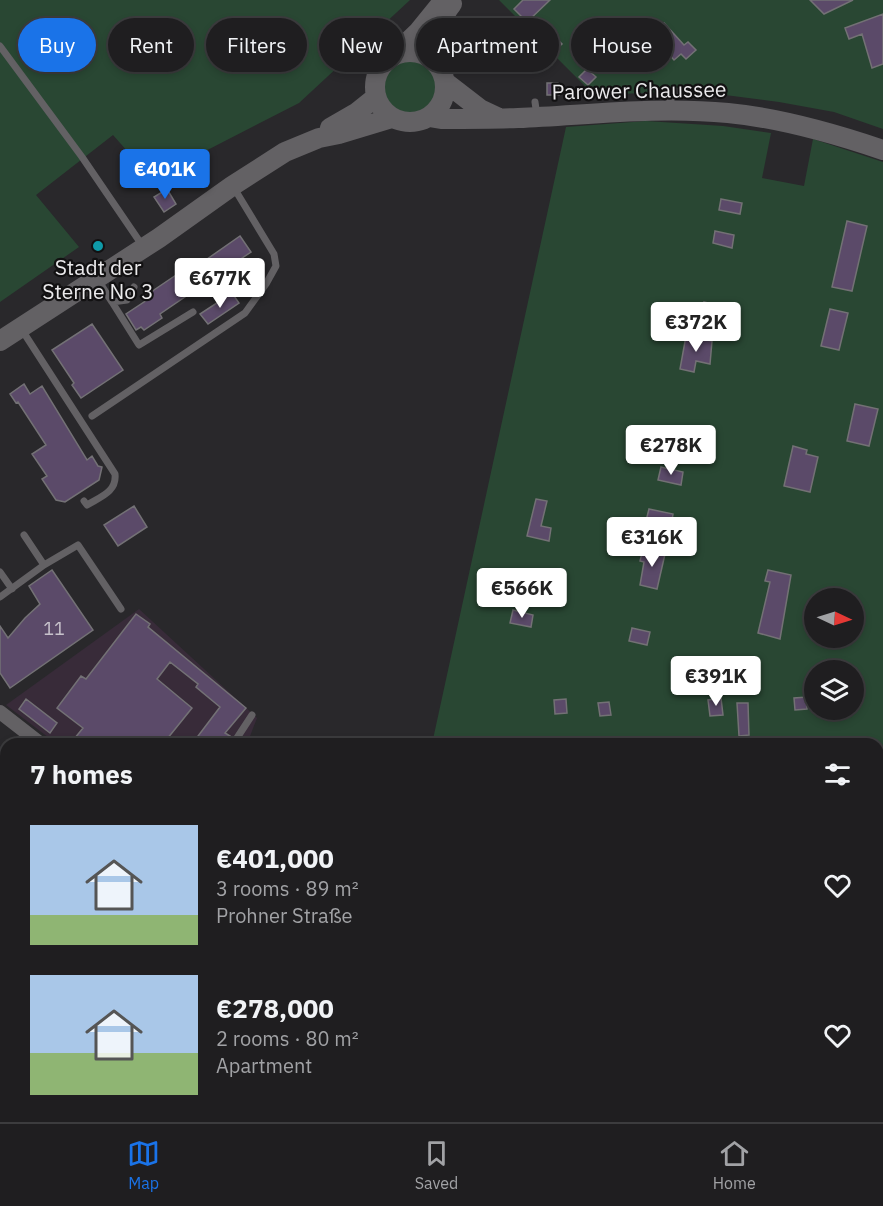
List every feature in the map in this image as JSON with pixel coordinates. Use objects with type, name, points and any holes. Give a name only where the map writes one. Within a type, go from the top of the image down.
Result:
[{"type":"main road","points":[[404,45],[427,22],[444,0]]},
{"type":"main road","points":[[443,18],[455,0]]},
{"type":"main road","points":[[377,72],[376,97],[385,112],[392,118]]},
{"type":"main road","points":[[429,117],[444,98],[445,82],[441,72]]},
{"type":"main road","points":[[445,82],[480,109],[498,117]]},
{"type":"main road","points":[[319,138],[376,97]]},
{"type":"main road","name":"Parower Chaussee","points":[[392,118],[411,123],[429,117],[441,119],[498,117],[536,109],[728,113],[788,122],[883,150]]},
{"type":"main road","points":[[0,341],[285,152],[319,138],[392,118]]},
{"type":"street","points":[[0,712],[32,738]]},
{"type":"lane","points":[[0,46],[82,157],[143,247]]},
{"type":"lane","points":[[665,110],[676,91]]},
{"type":"lane","points":[[92,416],[245,313],[266,284],[276,266],[274,254],[232,186]]},
{"type":"lane","points":[[96,277],[139,345],[193,312]]},
{"type":"lane","points":[[112,302],[127,300],[134,287]]},
{"type":"lane","points":[[21,327],[115,474],[115,486],[109,492],[87,505],[84,501]]},
{"type":"lane","points":[[24,535],[44,565]]},
{"type":"lane","points":[[0,597],[78,544],[121,609]]},
{"type":"lane","points":[[0,572],[12,589]]},
{"type":"lane","points":[[237,738],[252,715]]},
{"type":"shaded area","points":[[139,609],[257,718],[249,738],[49,738],[6,705]]},
{"type":"green space","points":[[0,0],[410,0],[391,18],[319,18],[319,72],[332,72],[299,103],[188,160],[159,187],[113,135],[36,195],[79,247],[0,302]]},
{"type":"green space","points":[[499,0],[883,0],[883,129],[834,112],[694,91],[594,95],[571,72],[559,60],[559,18],[517,18]]},
{"type":"green space","points":[[404,60],[416,60],[416,72],[432,72],[436,82],[435,98],[429,107],[420,113],[409,115],[398,113],[389,107],[383,98],[381,87],[383,76],[386,72],[404,72]]},
{"type":"green space","points":[[646,121],[723,126],[771,133],[762,178],[804,186],[813,139],[883,162],[883,738],[433,738],[566,127]]},
{"type":"building","points":[[523,0],[550,0],[531,18],[523,18],[514,9]]},
{"type":"building","points":[[810,0],[853,0],[824,14]]},
{"type":"building","points":[[883,14],[883,64],[872,68],[862,34],[849,39],[845,28]]},
{"type":"building","points":[[673,33],[684,45],[688,42],[696,50],[686,59],[681,54],[674,60]]},
{"type":"building","points":[[584,72],[590,72],[596,77],[588,85],[579,77]]},
{"type":"building","points":[[547,83],[558,83],[559,95],[547,95]]},
{"type":"building","points":[[167,189],[176,204],[164,212],[154,197]]},
{"type":"building","points":[[721,199],[742,203],[740,214],[719,210]]},
{"type":"building","points":[[847,221],[867,226],[852,291],[832,287]]},
{"type":"building","points":[[715,231],[734,235],[732,248],[713,243]]},
{"type":"building","points":[[240,236],[251,252],[160,314],[162,318],[144,330],[141,327],[136,330],[126,314],[153,296],[151,292],[188,267],[190,271]]},
{"type":"building","points":[[232,293],[239,303],[208,324],[200,314]]},
{"type":"building","points":[[704,302],[721,306],[718,320],[702,317]]},
{"type":"building","points":[[830,309],[848,313],[839,350],[821,346]]},
{"type":"building","points":[[92,324],[123,370],[81,398],[52,350]]},
{"type":"building","points":[[686,336],[712,341],[710,364],[696,361],[694,372],[680,369]]},
{"type":"building","points":[[24,384],[30,394],[42,386],[87,460],[92,456],[98,466],[102,467],[99,480],[65,502],[56,500],[42,479],[47,476],[32,454],[46,445],[18,402],[16,403],[10,394]]},
{"type":"building","points":[[855,404],[878,409],[869,446],[847,441]]},
{"type":"building","points":[[668,428],[678,430],[676,442],[665,440]]},
{"type":"building","points":[[793,446],[807,450],[806,454],[818,457],[810,492],[784,486]]},
{"type":"building","points":[[661,467],[683,472],[681,485],[658,480]]},
{"type":"building","points":[[536,499],[547,501],[541,526],[551,528],[549,541],[527,536]]},
{"type":"building","points":[[134,506],[147,527],[118,546],[104,525]]},
{"type":"building","points":[[649,509],[673,514],[671,526],[646,521]]},
{"type":"building","points":[[643,549],[665,554],[657,589],[640,585],[644,562],[640,561]]},
{"type":"building","points":[[52,570],[93,630],[10,688],[0,673],[0,626],[8,638],[40,604],[29,586]]},
{"type":"building","points":[[768,570],[791,575],[780,639],[758,633],[770,582],[765,581]]},
{"type":"building","points":[[521,571],[543,576],[539,589],[518,584]]},
{"type":"building","points":[[513,610],[533,615],[531,627],[510,623]]},
{"type":"building","points":[[136,614],[150,624],[148,627],[246,708],[225,733],[230,736],[228,738],[197,738],[220,707],[196,687],[198,684],[170,662],[157,679],[192,708],[168,738],[75,738],[83,728],[57,708],[81,676],[86,679]]},
{"type":"building","points":[[632,628],[650,632],[647,645],[629,641]]},
{"type":"building","points":[[804,697],[804,709],[795,710],[794,698]]},
{"type":"building","points":[[721,698],[723,715],[710,716],[708,700]]},
{"type":"building","points":[[26,699],[57,723],[50,733],[19,709]]},
{"type":"building","points":[[566,699],[567,713],[555,714],[554,700]]},
{"type":"building","points":[[609,702],[611,715],[600,716],[598,703]]},
{"type":"building","points":[[737,703],[748,703],[749,735],[739,736]]},
{"type":"place","name":"Stadt der Sterne No 3","points":[[98,246]]}]
